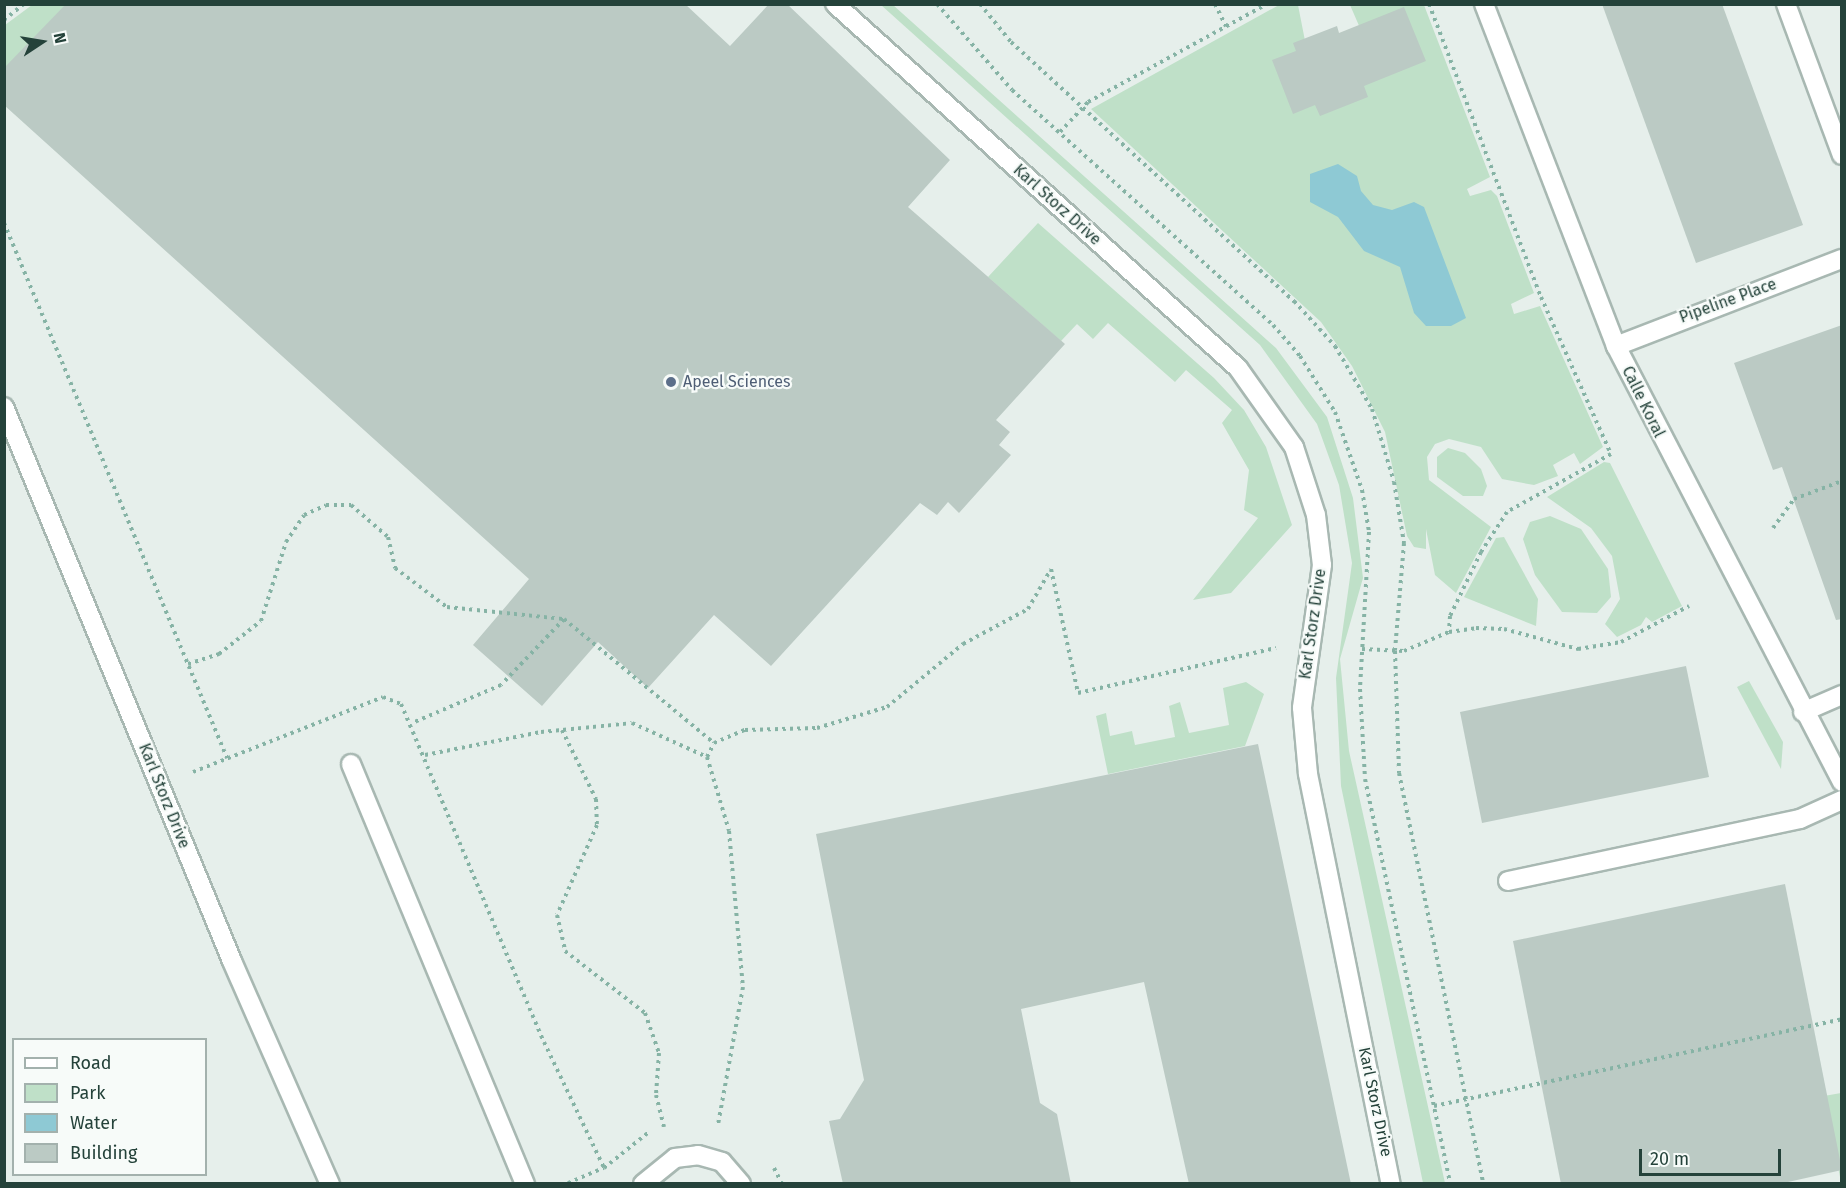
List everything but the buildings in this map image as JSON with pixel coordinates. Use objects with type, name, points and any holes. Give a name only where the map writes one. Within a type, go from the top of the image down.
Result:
[{"type":"street","name":"Karl Storz Drive","points":[[835,4],[1238,368],[1294,447],[1316,514],[1322,565],[1302,708],[1308,774],[1391,1184]]},
{"type":"street","name":"Calle Koral","points":[[1484,4],[1616,346],[1803,712],[1842,782]]},
{"type":"street","points":[[1785,4],[1842,155]]},
{"type":"street","name":"Pipeline Place","points":[[1616,346],[1842,259]]},
{"type":"street","name":"Karl Storz Drive","points":[[4,406],[11,444],[330,1184]]},
{"type":"street","points":[[1803,712],[1842,695]]},
{"type":"street","points":[[351,764],[525,1184]]},
{"type":"street","points":[[1508,881],[1800,819],[1842,800]]},
{"type":"street","points":[[643,1184],[675,1158],[698,1155],[722,1162],[741,1184]]},
{"type":"path","points":[[4,20],[24,4]]},
{"type":"path","points":[[937,4],[975,54],[1273,325],[1320,384],[1350,448],[1369,532],[1362,649],[1365,778],[1450,1184]]},
{"type":"path","points":[[1215,4],[1226,27]]},
{"type":"path","points":[[1060,132],[1081,108],[1267,4]]},
{"type":"path","points":[[1428,4],[1541,297],[1611,454],[1507,512],[1481,552],[1450,616],[1449,632]]},
{"type":"path","points":[[4,223],[227,758]]},
{"type":"path","points":[[1773,528],[1794,499],[1842,481]]},
{"type":"path","points":[[188,664],[219,654],[261,621],[286,542],[304,515],[326,505],[351,505],[372,519],[387,537],[395,568],[447,607],[564,619],[714,743]]},
{"type":"path","points":[[717,1127],[743,987],[729,831],[707,757],[714,743],[744,730],[817,728],[887,707],[963,644],[1028,609],[1051,569],[1078,693],[1311,640]]},
{"type":"path","points":[[1362,649],[1395,651],[1423,646],[1449,632],[1504,629],[1578,649],[1631,638],[1689,606]]},
{"type":"path","points":[[412,723],[501,685],[564,619]]},
{"type":"path","points":[[193,772],[383,697],[401,704],[412,723],[544,1042],[604,1168]]},
{"type":"path","points":[[425,755],[562,730],[632,723],[707,757]]},
{"type":"path","points":[[562,730],[596,799],[597,825],[557,915],[564,951],[614,984],[645,1013],[659,1053],[656,1095],[664,1126]]},
{"type":"path","points":[[1434,1106],[1842,1019]]},
{"type":"path","points":[[568,1183],[604,1168],[637,1136],[664,1126],[676,1125]]},
{"type":"path","points":[[708,1125],[723,1129]]},
{"type":"path","points":[[769,1161],[782,1184]]},
{"type":"green space","points":[[32,5],[66,5],[5,68],[5,25]]},
{"type":"green space","points":[[881,5],[893,5],[1276,348],[1327,417],[1353,498],[1363,578],[1340,659],[1349,751],[1445,1183],[1423,1183],[1341,786],[1336,678],[1352,563],[1339,485],[1317,424],[1260,345]]},
{"type":"green space","points":[[1279,5],[1298,5],[1307,51],[1360,28],[1350,5],[1424,5],[1490,177],[1467,189],[1470,196],[1491,190],[1497,196],[1534,293],[1511,304],[1514,314],[1540,306],[1603,447],[1580,464],[1574,453],[1553,465],[1558,476],[1534,485],[1502,479],[1481,447],[1449,439],[1435,444],[1427,457],[1429,480],[1491,527],[1456,593],[1435,575],[1426,529],[1426,549],[1414,547],[1407,536],[1385,432],[1352,366],[1321,322],[1091,109]]},
{"type":"green space","points":[[1038,223],[1214,378],[1244,410],[1266,447],[1292,525],[1231,593],[1193,600],[1258,518],[1244,510],[1249,470],[1222,423],[1232,410],[1186,370],[1175,382],[1108,323],[1093,339],[1077,324],[1061,341],[988,277]]},
{"type":"green space","points":[[1448,448],[1465,453],[1481,469],[1487,486],[1483,496],[1463,496],[1437,477],[1437,457]]},
{"type":"green space","points":[[1604,462],[1610,463],[1682,606],[1652,622],[1646,617],[1641,625],[1617,637],[1605,624],[1620,599],[1612,556],[1591,528],[1547,497]]},
{"type":"green space","points":[[1550,516],[1581,529],[1608,569],[1611,597],[1597,613],[1562,612],[1535,575],[1523,539],[1530,522]]},
{"type":"green space","points":[[1504,537],[1538,599],[1536,626],[1464,597],[1496,538]]},
{"type":"green space","points":[[1749,681],[1783,742],[1781,769],[1737,687]]},
{"type":"green space","points":[[1246,682],[1264,694],[1245,746],[1108,774],[1096,716],[1106,713],[1110,736],[1132,731],[1135,745],[1175,737],[1169,706],[1180,702],[1189,733],[1229,725],[1223,688]]},
{"type":"green space","points":[[1841,1093],[1841,1182],[1824,1096]]},
{"type":"water","points":[[1338,164],[1357,176],[1361,191],[1373,205],[1392,210],[1414,202],[1424,207],[1466,318],[1451,326],[1426,326],[1414,313],[1400,267],[1364,251],[1338,217],[1310,202],[1310,174]]},
{"type":"place","name":"Apeel Sciences","points":[[671,382]]}]
